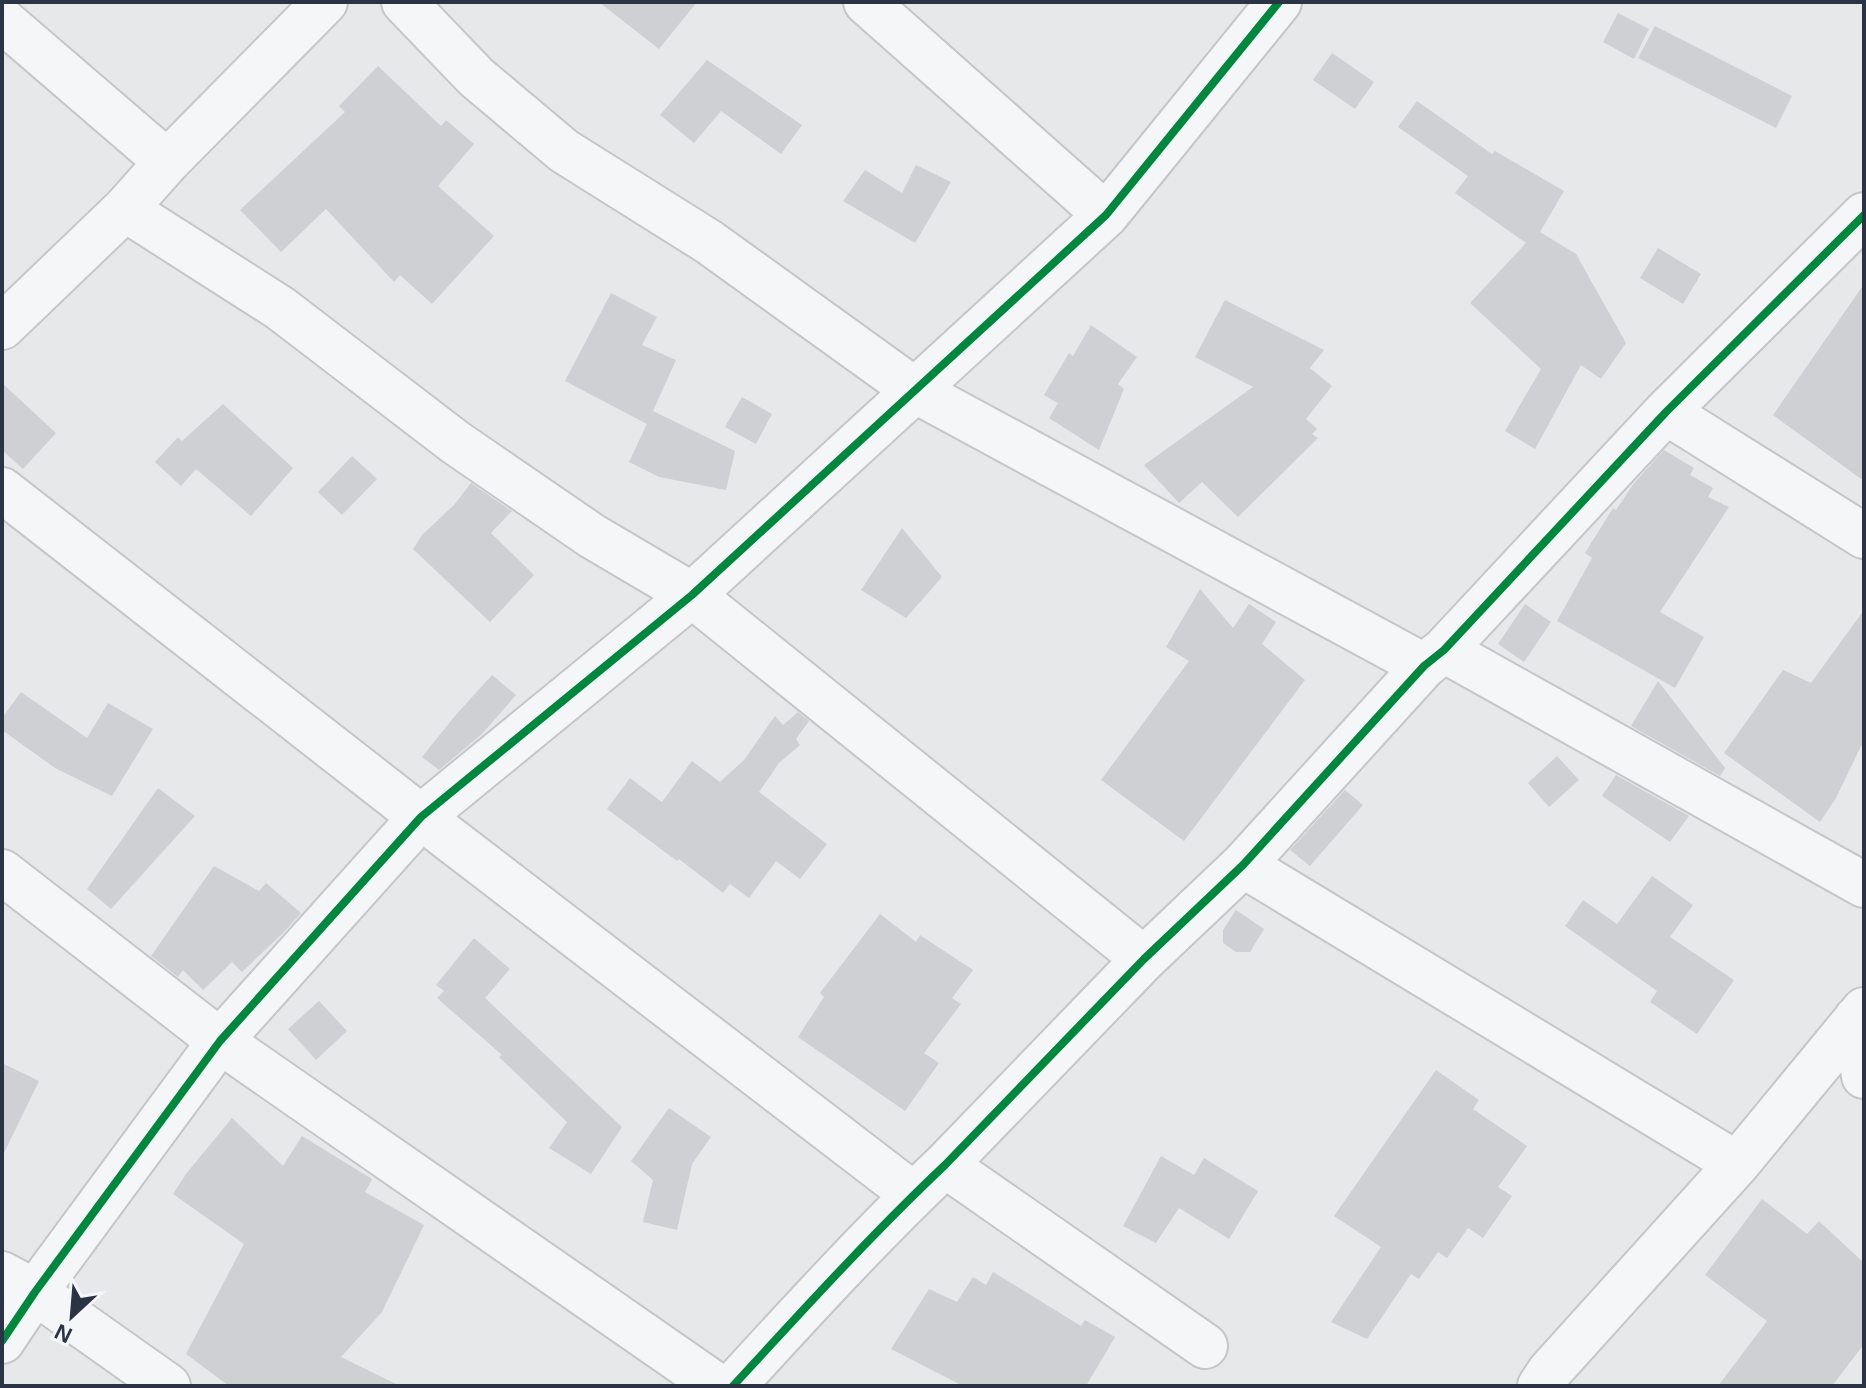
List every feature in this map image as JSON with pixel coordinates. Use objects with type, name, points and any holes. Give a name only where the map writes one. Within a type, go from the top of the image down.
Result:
[{"type":"street","points":[[2,327],[125,209],[167,162],[325,2]]},
{"type":"street","points":[[404,2],[476,77],[564,151],[709,242],[916,391],[1434,658],[1864,885]]},
{"type":"street","points":[[866,2],[1106,215]]},
{"type":"street","points":[[2,1341],[19,1283],[220,1041],[421,817],[692,595],[1106,215],[1279,2]]},
{"type":"street","points":[[2,20],[167,162]]},
{"type":"street","points":[[125,209],[280,308],[455,442],[579,528],[692,595],[1144,959]]},
{"type":"street","points":[[733,1386],[847,1263],[1144,959],[1243,865],[1666,412],[1864,215]]},
{"type":"street","points":[[1666,412],[1864,536]]},
{"type":"street","points":[[2,490],[421,817],[914,1195]]},
{"type":"street","points":[[1243,865],[1737,1164]]},
{"type":"street","points":[[2,872],[220,1041],[717,1386]]},
{"type":"street","points":[[1553,1381],[1860,1014]]},
{"type":"street","points":[[1860,1014],[1864,1076]]},
{"type":"street","points":[[945,1165],[1205,1346]]},
{"type":"street","points":[[19,1283],[168,1386]]},
{"type":"building","points":[[599,2],[697,2],[659,49]]},
{"type":"building","points":[[1618,13],[1649,29],[1634,59],[1603,42]]},
{"type":"building","points":[[1655,26],[1792,96],[1776,128],[1638,58]]},
{"type":"building","points":[[1332,53],[1374,82],[1355,109],[1313,80]]},
{"type":"building","points":[[707,60],[802,125],[781,154],[721,111],[694,143],[660,115]]},
{"type":"building","points":[[378,66],[441,126],[446,120],[474,144],[438,186],[494,236],[432,304],[400,275],[394,282],[326,209],[281,252],[240,210],[345,112],[339,106]]},
{"type":"building","points":[[1417,101],[1492,154],[1495,151],[1564,191],[1540,232],[1576,254],[1626,343],[1601,379],[1581,365],[1535,449],[1505,431],[1541,369],[1470,303],[1526,243],[1455,193],[1468,176],[1398,127]]},
{"type":"building","points":[[916,165],[951,182],[915,243],[843,201],[865,170],[902,193]]},
{"type":"building","points":[[1658,248],[1701,274],[1683,304],[1640,278]]},
{"type":"building","points":[[1864,284],[1864,481],[1773,415]]},
{"type":"building","points":[[611,293],[657,317],[642,345],[676,360],[647,424],[565,381]]},
{"type":"building","points":[[1225,300],[1324,350],[1310,368],[1332,386],[1306,419],[1317,429],[1312,434],[1318,438],[1238,517],[1202,482],[1179,503],[1144,465],[1253,387],[1195,357]]},
{"type":"building","points":[[1091,325],[1137,357],[1118,384],[1124,389],[1099,450],[1049,418],[1058,403],[1044,395],[1069,353],[1073,356]]},
{"type":"building","points":[[2,383],[56,433],[23,469],[2,450]]},
{"type":"building","points":[[742,397],[772,414],[756,444],[725,427]]},
{"type":"building","points":[[223,404],[293,468],[251,516],[196,469],[181,486],[155,462],[178,437],[182,441]]},
{"type":"building","points":[[653,411],[735,451],[726,490],[659,477],[629,462]]},
{"type":"building","points":[[1664,450],[1694,468],[1690,475],[1713,488],[1708,497],[1729,507],[1660,612],[1704,637],[1675,688],[1557,621],[1592,558],[1585,553],[1613,508],[1616,510],[1634,483]]},
{"type":"building","points":[[352,456],[377,479],[342,515],[318,492]]},
{"type":"building","points":[[471,483],[512,511],[491,533],[534,575],[490,622],[413,549],[422,535],[454,505]]},
{"type":"building","points":[[902,528],[942,577],[906,618],[861,590]]},
{"type":"building","points":[[1200,589],[1233,628],[1249,604],[1276,622],[1262,644],[1305,680],[1184,841],[1101,780],[1189,661],[1166,647]]},
{"type":"building","points":[[1525,604],[1551,622],[1524,662],[1498,644]]},
{"type":"building","points":[[1864,610],[1864,740],[1836,798],[1820,822],[1724,753],[1783,670],[1811,683]]},
{"type":"building","points":[[492,675],[516,695],[482,734],[439,770],[422,757]]},
{"type":"building","points":[[1658,681],[1725,768],[1720,776],[1631,726]]},
{"type":"building","points":[[21,692],[87,738],[108,703],[153,729],[112,796],[55,768],[2,730],[2,718]]},
{"type":"building","points":[[798,712],[809,721],[796,739],[800,745],[779,763],[759,792],[827,844],[800,879],[776,861],[749,898],[730,884],[723,893],[607,809],[630,778],[662,802],[692,761],[720,782],[744,760],[775,716],[783,725]]},
{"type":"building","points":[[1557,756],[1579,780],[1549,807],[1528,783]]},
{"type":"building","points":[[1616,775],[1689,816],[1670,842],[1602,796]]},
{"type":"building","points":[[158,788],[195,816],[111,909],[87,889]]},
{"type":"building","points":[[1345,790],[1363,805],[1310,866],[1290,850]]},
{"type":"building","points":[[214,866],[259,891],[266,883],[301,913],[242,972],[232,962],[203,990],[183,970],[178,977],[151,956]]},
{"type":"building","points":[[1652,876],[1693,905],[1670,937],[1734,980],[1697,1034],[1650,1002],[1657,991],[1565,926],[1583,900],[1617,924]]},
{"type":"building","points":[[1236,910],[1264,929],[1250,952],[1236,952],[1223,943],[1223,930]]},
{"type":"building","points":[[880,914],[916,942],[920,935],[973,970],[952,998],[961,1004],[924,1053],[939,1063],[905,1111],[798,1037],[824,997],[820,993]]},
{"type":"building","points":[[474,938],[510,969],[485,998],[622,1127],[591,1174],[549,1148],[567,1122],[499,1057],[502,1055],[437,998],[444,991],[436,985]]},
{"type":"building","points":[[319,1001],[347,1031],[316,1060],[288,1029]]},
{"type":"building","points":[[2,1063],[39,1081],[2,1157]]},
{"type":"building","points":[[1436,1070],[1479,1100],[1473,1109],[1527,1146],[1498,1187],[1512,1196],[1483,1238],[1468,1228],[1447,1258],[1438,1252],[1419,1279],[1411,1274],[1367,1339],[1331,1322],[1381,1247],[1334,1216]]},
{"type":"building","points":[[669,1108],[711,1137],[692,1164],[677,1230],[643,1222],[653,1180],[631,1161]]},
{"type":"building","points":[[232,1118],[283,1166],[302,1136],[372,1179],[365,1192],[424,1225],[382,1312],[341,1357],[400,1386],[229,1386],[186,1354],[244,1244],[173,1194]]},
{"type":"building","points":[[1161,1156],[1194,1175],[1204,1158],[1258,1191],[1229,1239],[1179,1208],[1156,1243],[1123,1226]]},
{"type":"building","points":[[1762,1199],[1807,1234],[1819,1221],[1864,1263],[1864,1344],[1832,1386],[1718,1386],[1767,1321],[1705,1275]]},
{"type":"building","points":[[993,1272],[1081,1326],[1085,1320],[1115,1337],[1086,1386],[963,1386],[891,1349],[929,1289],[957,1302],[973,1277],[986,1285]]},
{"type":"cycle path","points":[[2,1341],[220,1041],[421,817],[692,595],[1106,215],[1279,2]]},
{"type":"cycle path","points":[[733,1386],[864,1246],[1144,959],[1243,865],[1424,666],[1444,650],[1666,412],[1864,215]]}]
